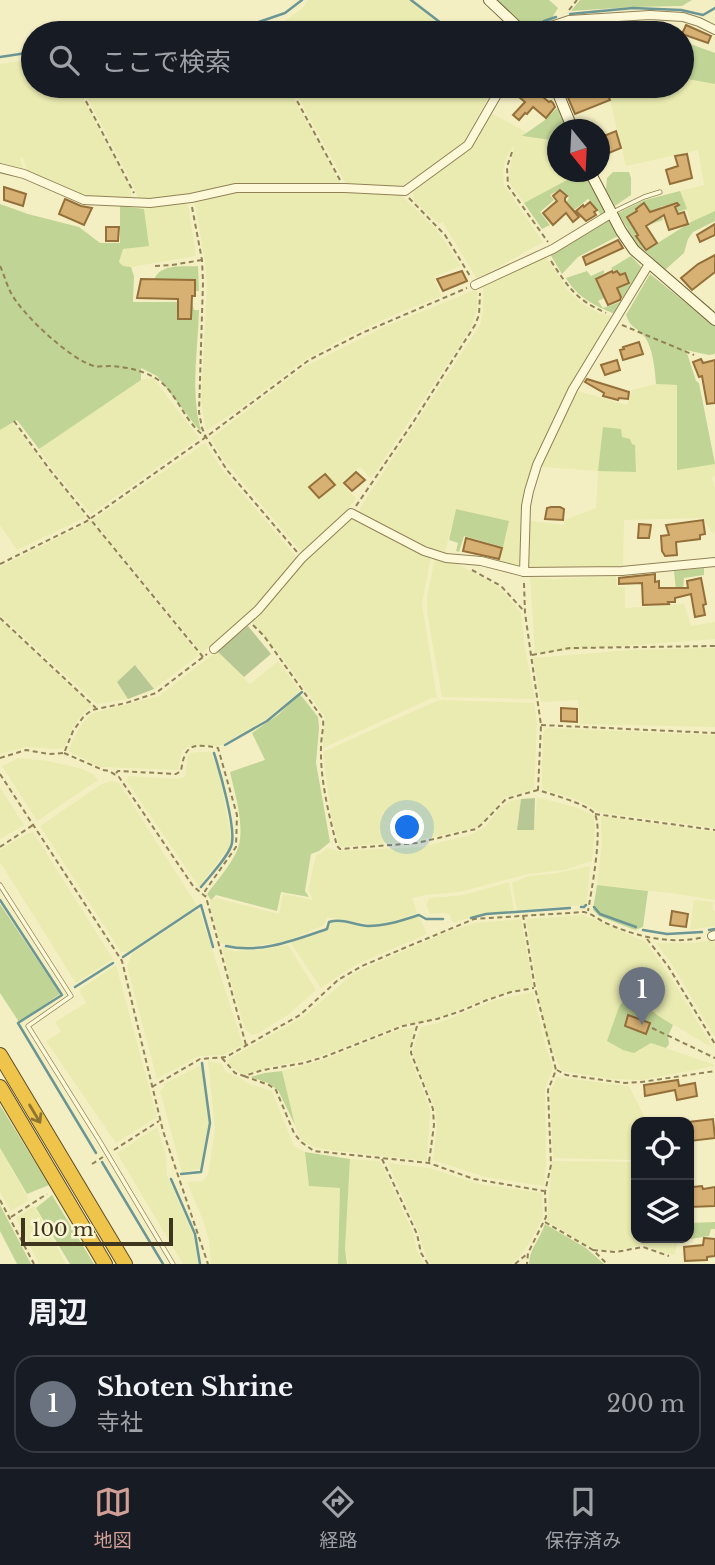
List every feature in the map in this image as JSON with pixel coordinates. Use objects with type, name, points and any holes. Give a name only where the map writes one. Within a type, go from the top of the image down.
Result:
[{"type":"highway","points":[[0,1055],[125,1264]]},
{"type":"highway","points":[[0,1087],[105,1264]]},
{"type":"main road","points":[[489,0],[511,21]]},
{"type":"main road","points":[[560,98],[568,119]]},
{"type":"main road","points":[[595,182],[634,250],[715,320]]},
{"type":"street","points":[[566,21],[650,15],[683,17],[715,30]]},
{"type":"street","points":[[0,168],[24,174],[84,200],[150,203],[191,198],[236,188],[405,191],[468,145],[495,98]]},
{"type":"street","points":[[477,284],[549,251],[612,213]]},
{"type":"street","points":[[523,572],[526,506],[537,465],[573,389],[649,264]]},
{"type":"street","points":[[214,649],[258,610],[302,558],[351,513],[424,551],[446,558],[481,561],[523,572],[621,571],[715,562]]},
{"type":"lane","points":[[612,213],[660,192]]},
{"type":"lane","points":[[0,885],[71,996],[28,1026],[173,1264]]},
{"type":"path","points":[[84,98],[133,189],[136,201]]},
{"type":"path","points":[[296,98],[345,188]]},
{"type":"path","points":[[512,152],[507,167],[508,186],[571,290],[582,301],[616,320],[694,355]]},
{"type":"path","points":[[351,513],[412,424],[475,325],[479,314],[480,293],[477,284],[445,235],[411,202],[405,191]]},
{"type":"path","points":[[191,198],[202,260],[203,303],[199,368],[199,412],[202,428],[227,470],[302,558]]},
{"type":"path","points":[[155,266],[202,260]]},
{"type":"path","points":[[0,266],[10,292],[25,313],[74,357],[94,366],[135,369],[160,381],[191,424],[206,438]]},
{"type":"path","points":[[0,564],[90,519],[206,438],[309,360],[362,333],[477,284]]},
{"type":"path","points":[[14,421],[50,470],[203,657]]},
{"type":"path","points":[[473,571],[501,586],[525,612]]},
{"type":"path","points":[[523,572],[525,612],[541,725],[538,790]]},
{"type":"path","points":[[0,618],[97,708]]},
{"type":"path","points":[[248,619],[264,636],[324,719],[322,766],[329,817],[340,849],[417,843],[476,829],[506,799],[538,790],[579,804],[595,814],[715,831]]},
{"type":"path","points":[[531,655],[570,648],[715,646]]},
{"type":"path","points":[[64,752],[73,731],[84,716],[97,708],[126,703],[156,693],[214,649]]},
{"type":"path","points":[[541,725],[715,733]]},
{"type":"path","points":[[114,774],[118,771],[176,774],[181,771],[186,750],[194,746],[218,748],[237,815],[236,847],[205,891],[246,1046]]},
{"type":"path","points":[[0,758],[26,750],[48,754],[64,752],[119,776],[193,886],[206,897]]},
{"type":"path","points":[[0,774],[122,961],[160,1120],[208,1264]]},
{"type":"path","points":[[588,912],[598,844],[595,814]]},
{"type":"path","points":[[0,847],[33,825]]},
{"type":"path","points":[[152,1087],[200,1059],[226,1057],[246,1046],[300,1015],[338,980],[362,967],[474,919],[588,912],[607,924],[647,938],[695,939],[713,935]]},
{"type":"path","points":[[523,915],[535,988],[556,1070],[548,1090],[551,1165],[545,1192],[546,1217],[528,1253],[527,1264]]},
{"type":"path","points":[[647,938],[668,966],[715,1044]]},
{"type":"path","points":[[244,1076],[324,1057],[403,1026],[461,1011],[499,996],[535,988]]},
{"type":"path","points":[[417,1024],[411,1053],[433,1109],[434,1125],[429,1163]]},
{"type":"path","points":[[652,1028],[715,1058]]},
{"type":"path","points":[[222,1058],[235,1073],[276,1090],[294,1133],[314,1151],[429,1163],[474,1179],[545,1192]]},
{"type":"path","points":[[556,1070],[625,1083],[715,1071]]},
{"type":"path","points":[[92,1164],[160,1120]]},
{"type":"path","points":[[382,1158],[428,1264]]},
{"type":"path","points":[[11,1217],[47,1194]]},
{"type":"path","points":[[0,1200],[34,1264]]},
{"type":"path","points":[[544,1221],[593,1251],[607,1264]]},
{"type":"path","points":[[593,1251],[616,1252],[643,1247],[669,1256]]},
{"type":"path","points":[[515,1264],[528,1253]]},
{"type":"green space","points":[[308,0],[410,0],[436,21],[285,21],[304,7]]},
{"type":"green space","points":[[497,0],[549,0],[558,8],[552,21],[519,21]]},
{"type":"green space","points":[[580,0],[692,0],[682,6],[571,11]]},
{"type":"green space","points":[[694,45],[715,53],[715,84],[694,80]]},
{"type":"green space","points":[[21,61],[21,98],[82,98],[130,187],[131,198],[87,197],[28,172],[23,158],[20,157],[23,170],[0,164],[0,64]]},
{"type":"green space","points":[[694,80],[715,84],[715,211],[691,222],[680,191],[704,185],[698,150],[626,166],[610,100],[694,98]]},
{"type":"green space","points":[[87,98],[294,98],[341,184],[229,184],[177,197],[138,199]]},
{"type":"green space","points":[[299,98],[488,98],[463,143],[409,184],[397,187],[346,184]]},
{"type":"green space","points":[[559,106],[564,119],[547,119],[547,140],[522,136]]},
{"type":"green space","points":[[489,112],[526,132],[523,137],[547,140],[547,182],[563,182],[524,203],[508,181],[514,145],[503,170],[504,185],[543,242],[477,279],[444,221],[439,224],[414,201],[413,192],[470,146]]},
{"type":"green space","points":[[613,172],[629,172],[631,178],[631,195],[615,206],[606,190]]},
{"type":"green space","points":[[563,182],[590,182],[607,211],[601,215],[588,199],[574,210],[561,189],[550,195],[554,200],[540,212],[550,225],[542,229],[524,203]]},
{"type":"green space","points":[[291,190],[400,194],[437,230],[461,266],[434,277],[441,296],[342,339],[303,361],[206,431],[201,401],[207,286],[195,203],[228,193]]},
{"type":"green space","points":[[680,191],[687,209],[678,212],[675,203],[660,207],[663,220],[646,226],[635,235],[645,251],[641,251],[618,213],[645,200]]},
{"type":"green space","points":[[183,202],[188,205],[196,256],[131,267],[123,266],[119,262],[123,249],[149,245],[144,209]]},
{"type":"green space","points":[[0,204],[79,227],[100,243],[120,243],[120,206],[144,209],[149,246],[123,249],[119,262],[123,266],[131,267],[134,276],[133,302],[192,302],[194,310],[199,310],[195,386],[201,430],[157,376],[141,368],[141,380],[39,449],[17,420],[0,430]]},
{"type":"green space","points":[[715,211],[715,221],[693,232],[684,253],[665,270],[645,251],[691,222]]},
{"type":"green space","points":[[609,219],[618,236],[578,257],[562,274],[550,254]]},
{"type":"green space","points":[[545,255],[569,292],[583,304],[613,317],[581,368],[539,451],[525,494],[519,567],[499,562],[509,521],[456,509],[445,552],[427,548],[358,513],[480,325],[483,286]]},
{"type":"green space","points":[[631,256],[644,270],[623,299],[618,289],[630,282],[625,272],[620,274],[618,270],[611,268]]},
{"type":"green space","points":[[198,266],[199,291],[196,291],[196,279],[154,280],[167,268]]},
{"type":"green space","points":[[604,270],[604,273],[595,279],[604,298],[598,301],[603,308],[623,301],[615,314],[600,308],[587,300],[575,291],[566,278],[587,271],[591,276]]},
{"type":"green space","points":[[650,274],[715,326],[715,354],[686,350],[699,383],[715,464],[677,470],[677,385],[656,384],[650,346],[626,315]]},
{"type":"green space","points":[[477,289],[477,310],[471,328],[371,479],[360,467],[342,483],[356,499],[332,527],[302,553],[223,459],[211,438],[304,367],[384,327]]},
{"type":"green space","points":[[153,378],[199,438],[91,514],[53,470],[39,449],[141,380]]},
{"type":"green space","points":[[656,384],[677,385],[677,469],[715,464],[712,478],[715,488],[713,534],[703,518],[624,520],[623,568],[529,569],[527,565],[531,521],[564,525],[564,520],[596,508],[598,471],[541,467],[578,391],[627,405],[632,390]]},
{"type":"green space","points":[[13,423],[86,517],[17,550],[0,525],[0,430]]},
{"type":"green space","points":[[603,427],[621,429],[622,437],[630,439],[635,445],[636,472],[598,471]]},
{"type":"green space","points":[[205,443],[221,468],[298,559],[239,623],[202,653],[93,520]]},
{"type":"green space","points":[[456,509],[509,521],[503,547],[464,536],[459,552],[456,551],[458,543],[449,540]]},
{"type":"green space","points":[[349,518],[354,518],[431,556],[422,604],[437,698],[323,748],[325,717],[252,621],[308,557]]},
{"type":"green space","points":[[91,521],[199,655],[154,689],[136,665],[117,682],[128,699],[97,704],[0,615],[0,567]]},
{"type":"green space","points":[[435,559],[454,562],[499,587],[521,613],[535,699],[442,697],[427,612],[427,596]]},
{"type":"green space","points":[[704,568],[704,575],[684,578],[683,590],[676,591],[674,571]]},
{"type":"green space","points":[[616,576],[617,587],[625,587],[625,608],[684,604],[691,626],[715,622],[715,639],[535,653],[530,577],[553,579]]},
{"type":"green space","points":[[0,620],[93,706],[73,727],[64,748],[25,747],[0,754]]},
{"type":"green space","points":[[248,626],[271,654],[244,677],[217,651]]},
{"type":"green space","points":[[715,648],[715,727],[580,724],[578,700],[541,702],[533,658],[631,650]]},
{"type":"green space","points":[[217,651],[250,684],[278,661],[300,691],[266,719],[220,746],[191,745],[182,751],[178,770],[100,767],[68,751],[78,730],[94,713],[159,696]]},
{"type":"green space","points":[[135,665],[154,689],[128,699],[117,682]]},
{"type":"green space","points":[[300,694],[318,717],[316,763],[330,842],[311,854],[305,891],[309,897],[281,892],[277,911],[216,895],[211,900],[207,894],[230,864],[239,844],[239,813],[230,772],[265,760],[252,733],[278,715]]},
{"type":"green space","points":[[441,700],[534,703],[537,722],[534,789],[505,797],[483,822],[470,829],[417,840],[341,847],[331,816],[323,752]]},
{"type":"green space","points":[[547,728],[715,735],[715,828],[598,812],[576,799],[544,790],[543,732]]},
{"type":"green space","points":[[211,752],[219,772],[232,843],[199,887],[126,780],[129,776],[177,779],[185,777],[190,753]]},
{"type":"green space","points":[[19,758],[79,768],[93,774],[98,780],[37,821],[2,766]]},
{"type":"green space","points":[[112,781],[119,783],[197,906],[128,952],[121,952],[40,826],[102,784]]},
{"type":"green space","points":[[0,787],[24,825],[0,839]]},
{"type":"green space","points":[[537,797],[593,815],[595,825],[592,861],[564,870],[528,874],[459,892],[412,898],[417,913],[393,921],[374,925],[327,917],[324,925],[288,941],[243,948],[220,943],[211,900],[216,898],[279,914],[283,894],[313,900],[308,890],[316,855],[327,848],[338,851],[422,847],[470,835],[485,827],[498,810],[510,801],[521,799],[517,829],[534,830]]},
{"type":"green space","points":[[535,798],[534,830],[517,830],[521,799]]},
{"type":"green space","points":[[601,816],[715,832],[715,900],[597,885],[602,843]]},
{"type":"green space","points":[[33,832],[113,959],[76,983],[0,862],[0,850]]},
{"type":"green space","points":[[590,866],[587,902],[584,905],[517,910],[512,883],[528,876]]},
{"type":"green space","points":[[509,882],[514,911],[485,913],[453,923],[449,914],[430,914],[426,905],[430,898],[464,895]]},
{"type":"green space","points":[[597,885],[648,891],[643,927],[635,930],[599,916],[593,910]]},
{"type":"green space","points":[[694,900],[714,902],[712,909],[715,911],[715,926],[690,930]]},
{"type":"green space","points":[[0,904],[60,994],[19,1022],[0,993]]},
{"type":"green space","points":[[197,910],[200,912],[243,1045],[223,1055],[199,1056],[157,1079],[127,966],[133,953]]},
{"type":"green space","points":[[418,915],[427,934],[353,966],[321,988],[291,943],[324,932],[332,920],[381,927]]},
{"type":"green space","points":[[584,915],[646,942],[713,1048],[657,1015],[630,992],[651,1043],[715,1066],[642,1080],[611,1079],[562,1071],[545,1036],[526,919]]},
{"type":"green space","points":[[521,919],[533,986],[491,997],[440,1017],[404,1024],[306,1060],[245,1075],[229,1065],[227,1060],[303,1017],[353,974],[365,968],[452,930],[476,923]]},
{"type":"green space","points":[[712,940],[715,945],[715,1038],[672,964],[656,943]]},
{"type":"green space","points":[[288,945],[316,990],[289,1014],[252,1035],[245,1029],[222,946],[234,951]]},
{"type":"green space","points":[[116,965],[157,1117],[116,1143],[46,1041],[61,1032],[55,1022],[86,1003],[79,990]]},
{"type":"green space","points":[[630,991],[673,1025],[666,1048],[651,1043],[634,1053],[607,1041],[619,1007]]},
{"type":"green space","points":[[533,992],[553,1068],[545,1088],[544,1186],[485,1177],[433,1160],[436,1111],[412,1051],[421,1027],[495,1000]]},
{"type":"green space","points":[[414,1028],[409,1055],[430,1109],[427,1161],[329,1150],[303,1141],[295,1125],[282,1071],[323,1060],[401,1029]]},
{"type":"green space","points":[[208,1061],[222,1064],[226,1072],[247,1083],[272,1091],[294,1146],[305,1152],[309,1186],[340,1188],[338,1264],[211,1264],[209,1240],[187,1182],[203,1181],[208,1174],[215,1130]]},
{"type":"green space","points":[[201,1065],[210,1119],[200,1169],[182,1172],[160,1091],[165,1087],[164,1084]]},
{"type":"green space","points":[[282,1071],[295,1125],[278,1090],[268,1083],[250,1077]]},
{"type":"green space","points":[[557,1077],[629,1086],[644,1117],[631,1117],[631,1160],[553,1158],[550,1093]]},
{"type":"green space","points":[[0,1105],[49,1185],[27,1194],[0,1148]]},
{"type":"green space","points":[[157,1127],[166,1155],[167,1175],[193,1235],[199,1264],[183,1264],[117,1153]]},
{"type":"green space","points":[[0,1149],[29,1200],[11,1211],[0,1192]]},
{"type":"green space","points":[[305,1152],[350,1159],[345,1249],[347,1264],[338,1264],[340,1188],[309,1186]]},
{"type":"green space","points":[[350,1159],[380,1161],[424,1264],[348,1264],[345,1249]]},
{"type":"green space","points":[[552,1161],[631,1162],[631,1243],[678,1243],[674,1255],[642,1245],[601,1250],[588,1246],[547,1221]]},
{"type":"green space","points":[[388,1163],[429,1168],[479,1184],[542,1193],[543,1217],[531,1241],[511,1264],[431,1264]]},
{"type":"green space","points":[[52,1195],[94,1264],[70,1264],[36,1208]]},
{"type":"green space","points":[[0,1205],[31,1264],[17,1264],[0,1231]]},
{"type":"green space","points":[[34,1206],[66,1264],[39,1264],[16,1218]]},
{"type":"green space","points":[[715,1222],[715,1229],[711,1229],[709,1236],[694,1238],[694,1223]]},
{"type":"green space","points":[[545,1224],[586,1248],[604,1264],[529,1264],[531,1253]]},
{"type":"building","points":[[694,29],[711,36],[708,43],[694,38]]},
{"type":"building","points":[[520,98],[544,98],[555,107],[546,118],[533,107],[519,120],[513,115],[525,102]]},
{"type":"building","points":[[568,98],[609,98],[610,100],[575,114]]},
{"type":"building","points":[[616,131],[621,148],[610,152],[610,133]]},
{"type":"building","points":[[687,154],[692,178],[670,184],[666,170],[678,166],[675,156]]},
{"type":"building","points":[[4,187],[26,194],[23,206],[4,200]]},
{"type":"building","points":[[560,190],[567,196],[565,201],[579,217],[573,222],[566,213],[553,225],[543,213],[557,201],[553,196]]},
{"type":"building","points":[[65,199],[92,208],[84,225],[59,214]]},
{"type":"building","points":[[590,202],[597,210],[594,212],[596,215],[586,221],[576,211]]},
{"type":"building","points":[[644,203],[650,212],[677,203],[679,205],[675,207],[678,214],[684,212],[688,224],[669,230],[664,215],[646,226],[657,243],[646,250],[627,217]]},
{"type":"building","points":[[715,224],[715,235],[700,242],[697,235]]},
{"type":"building","points":[[106,227],[119,227],[118,241],[106,241]]},
{"type":"building","points":[[618,240],[623,248],[586,265],[583,257]]},
{"type":"building","points":[[715,255],[715,272],[692,290],[681,278]]},
{"type":"building","points":[[462,271],[467,281],[443,291],[437,279]]},
{"type":"building","points":[[617,271],[620,275],[625,273],[629,283],[617,288],[620,300],[608,305],[596,279]]},
{"type":"building","points":[[141,279],[195,280],[191,319],[178,319],[178,299],[137,298]]},
{"type":"building","points":[[639,342],[643,354],[623,360],[620,350]]},
{"type":"building","points":[[701,359],[703,363],[715,360],[715,403],[707,404],[702,376],[699,377],[693,362]]},
{"type":"building","points":[[617,360],[620,370],[605,375],[601,365]]},
{"type":"building","points":[[587,379],[629,392],[628,399],[618,400],[603,396],[604,393],[585,382]]},
{"type":"building","points":[[356,472],[365,480],[352,491],[344,483]]},
{"type":"building","points":[[325,474],[335,485],[319,498],[309,487]]},
{"type":"building","points":[[547,508],[564,509],[563,520],[545,519]]},
{"type":"building","points":[[703,520],[705,534],[700,535],[700,539],[676,542],[677,555],[665,556],[661,536],[669,535],[666,525]]},
{"type":"building","points":[[639,524],[651,525],[649,538],[638,538]]},
{"type":"building","points":[[466,538],[502,548],[499,559],[463,551]]},
{"type":"building","points":[[655,574],[655,582],[659,581],[659,588],[688,588],[687,581],[701,578],[706,604],[703,605],[705,615],[695,617],[691,594],[675,598],[675,602],[668,602],[669,604],[643,605],[642,583],[619,584],[619,578]]},
{"type":"building","points":[[561,708],[577,709],[577,722],[561,721]]},
{"type":"building","points":[[672,911],[688,914],[686,927],[670,925]]},
{"type":"building","points":[[628,1015],[650,1023],[646,1034],[625,1026]]},
{"type":"building","points":[[678,1080],[679,1086],[695,1083],[697,1096],[677,1100],[675,1090],[645,1096],[644,1085]]},
{"type":"building","points":[[713,1119],[715,1138],[694,1141],[694,1121]]},
{"type":"building","points":[[694,1187],[715,1187],[715,1206],[694,1207]]},
{"type":"building","points":[[704,1238],[715,1239],[715,1256],[707,1257],[707,1260],[685,1261],[684,1247],[703,1245]]},
{"type":"waterway","points":[[262,21],[285,13],[302,0]]},
{"type":"waterway","points":[[411,0],[438,21]]},
{"type":"waterway","points":[[570,14],[633,8],[681,10],[703,15],[715,8]]},
{"type":"waterway","points":[[544,21],[556,17]]},
{"type":"waterway","points":[[0,57],[21,54]]},
{"type":"waterway","points":[[225,745],[267,721],[302,692]]},
{"type":"waterway","points":[[201,887],[223,860],[232,843],[229,811],[214,753]]},
{"type":"waterway","points":[[0,900],[62,995],[18,1023],[96,1153]]},
{"type":"waterway","points":[[123,957],[201,905],[213,947]]},
{"type":"waterway","points":[[581,907],[586,905]]},
{"type":"waterway","points":[[594,907],[600,914],[636,927]]},
{"type":"waterway","points":[[471,918],[486,914],[570,908]]},
{"type":"waterway","points":[[226,946],[252,948],[277,945],[327,929],[329,922],[334,921],[368,926],[388,924],[419,915],[426,919],[443,919]]},
{"type":"waterway","points":[[709,930],[715,929]]},
{"type":"waterway","points":[[643,930],[667,934],[702,932]]},
{"type":"waterway","points":[[75,987],[113,963]]},
{"type":"waterway","points":[[181,1174],[201,1172],[210,1123],[202,1063]]},
{"type":"waterway","points":[[102,1162],[163,1264]]},
{"type":"waterway","points":[[171,1179],[195,1234],[200,1264]]},
{"type":"place","name":"Shoten Shrine","points":[[642,1025]]}]
